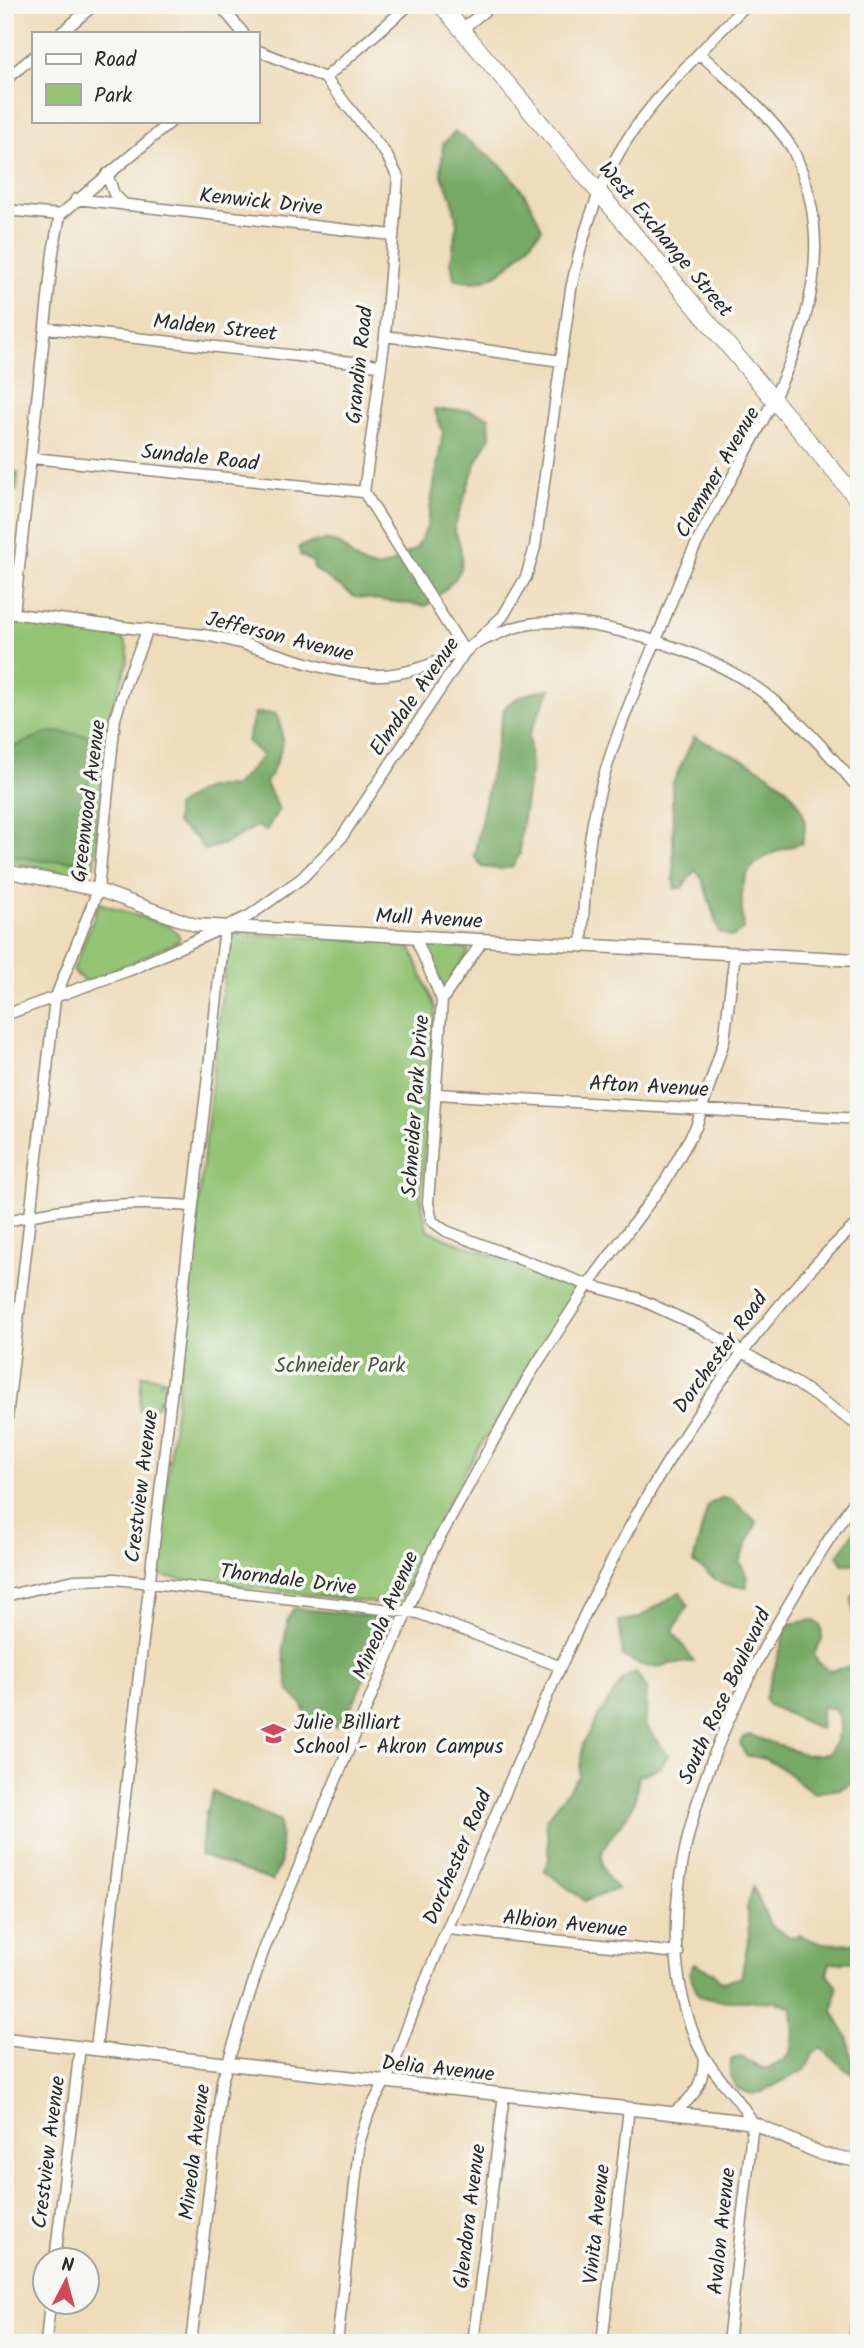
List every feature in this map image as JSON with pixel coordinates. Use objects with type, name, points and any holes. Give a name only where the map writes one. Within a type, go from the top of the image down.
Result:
[{"type":"main road","name":"West Exchange Street","points":[[441,5],[859,501]]},
{"type":"street","points":[[62,32],[94,5]]},
{"type":"street","points":[[220,5],[242,32]]},
{"type":"street","points":[[259,51],[325,78],[409,5]]},
{"type":"street","points":[[462,29],[492,5]]},
{"type":"street","name":"Elmdale Avenue","points":[[5,1015],[130,970],[225,927],[264,907],[302,878],[331,848],[465,652],[503,616],[519,591],[531,562],[579,251],[599,192],[621,149],[700,54],[746,5]]},
{"type":"street","points":[[700,54],[760,110],[793,150],[820,218],[826,275]]},
{"type":"street","points":[[5,80],[32,58]]},
{"type":"street","name":"Grandin Road","points":[[325,78],[396,169],[398,184],[385,336],[364,492]]},
{"type":"street","points":[[10,613],[32,458],[60,215],[171,122]]},
{"type":"street","points":[[107,174],[114,194],[125,205]]},
{"type":"street","name":"Kenwick Drive","points":[[76,199],[393,235]]},
{"type":"street","points":[[5,210],[60,215]]},
{"type":"street","name":"Malden Street","points":[[46,328],[379,365]]},
{"type":"street","points":[[385,336],[561,361]]},
{"type":"street","name":"Clemmer Avenue","points":[[582,945],[585,881],[597,804],[625,712],[678,582],[712,512],[778,405],[808,349]]},
{"type":"street","name":"Sundale Road","points":[[32,458],[364,492]]},
{"type":"street","points":[[364,492],[465,652]]},
{"type":"street","name":"Jefferson Avenue","points":[[10,613],[215,637],[364,675],[411,672],[465,652],[514,628],[568,622],[592,624],[656,640],[713,661],[775,699],[808,730],[859,789]]},
{"type":"street","name":"Greenwood Avenue","points":[[5,1435],[55,999],[98,890],[116,719],[126,682],[148,629]]},
{"type":"street","name":"Mull Avenue","points":[[5,871],[98,890],[195,925],[859,960]]},
{"type":"street","name":"Crestview Avenue","points":[[96,2049],[225,927]]},
{"type":"street","name":"Schneider Park Drive","points":[[415,936],[442,1000],[428,1203],[430,1218],[446,1231],[588,1284]]},
{"type":"street","name":"Schneider Park Drive","points":[[442,1000],[483,940]]},
{"type":"street","name":"Mineola Avenue","points":[[191,2343],[219,2101],[226,2063],[263,1952],[433,1550],[498,1430],[588,1284],[666,1180],[704,1108],[724,1041],[736,953]]},
{"type":"street","name":"Afton Avenue","points":[[437,1094],[859,1119]]},
{"type":"street","points":[[5,1222],[79,1206],[118,1203],[191,1206]]},
{"type":"street","name":"Dorchester Road","points":[[337,2343],[360,2140],[369,2112],[385,2081],[559,1666],[644,1500],[699,1412],[809,1270],[859,1222]]},
{"type":"street","points":[[588,1284],[637,1298],[743,1352],[796,1383],[859,1426]]},
{"type":"street","name":"South Rose Boulevard","points":[[753,2123],[704,2056],[687,2011],[678,1953],[678,1907],[684,1853],[694,1808],[710,1765],[766,1646],[859,1494]]},
{"type":"street","name":"Thorndale Drive","points":[[5,1596],[74,1580],[149,1581],[405,1612],[438,1620],[559,1666]]},
{"type":"street","name":"Albion Avenue","points":[[448,1929],[678,1953]]},
{"type":"street","name":"Delia Avenue","points":[[5,2039],[753,2123],[814,2152],[859,2161]]},
{"type":"street","name":"Crestview Avenue","points":[[57,2246],[80,2047]]},
{"type":"street","points":[[673,2113],[691,2099],[700,2087],[704,2056]]},
{"type":"street","name":"Glendora Avenue","points":[[473,2343],[503,2094]]},
{"type":"street","name":"Vinita Avenue","points":[[602,2343],[629,2108]]},
{"type":"street","name":"Avalon Avenue","points":[[729,2343],[753,2123]]},
{"type":"street","points":[[854,2343],[859,2300]]},
{"type":"street","points":[[46,2343],[49,2316]]},
{"type":"green space","points":[[455,132],[497,162],[518,184],[542,229],[504,269],[481,281],[454,279],[451,261],[457,223],[452,198],[441,174],[443,144]]},
{"type":"green space","points":[[434,410],[469,410],[489,417],[490,437],[475,465],[454,529],[462,555],[459,573],[454,581],[426,606],[355,597],[314,569],[313,562],[300,555],[299,547],[315,542],[336,543],[362,563],[377,568],[416,549],[427,527],[443,432]]},
{"type":"green space","points":[[5,466],[18,473],[17,490],[5,495]]},
{"type":"green space","points":[[5,621],[109,632],[120,637],[127,646],[126,667],[107,729],[94,865],[89,873],[78,875],[5,861]]},
{"type":"green space","points":[[550,689],[529,735],[531,766],[520,854],[512,867],[482,867],[474,856],[504,709],[519,697]]},
{"type":"green space","points":[[255,713],[275,713],[282,732],[279,757],[266,783],[279,809],[266,831],[257,826],[224,844],[204,850],[196,838],[176,824],[176,807],[210,787],[234,787],[263,756],[247,741]]},
{"type":"green space","points":[[46,733],[89,736],[101,760],[85,789],[82,861],[44,861],[5,855],[5,761],[11,748]]},
{"type":"green space","points":[[694,737],[751,764],[787,789],[799,805],[805,823],[802,843],[769,855],[750,870],[742,893],[744,929],[732,937],[719,932],[702,878],[695,870],[682,888],[674,888],[672,785]]},
{"type":"green space","points":[[99,903],[170,926],[179,935],[179,941],[86,983],[73,971]]},
{"type":"green space","name":"Schneider Park","points":[[234,935],[396,942],[411,948],[435,1008],[421,1198],[427,1229],[572,1284],[574,1294],[466,1469],[398,1603],[374,1603],[166,1577],[157,1572],[228,941]]},
{"type":"green space","points":[[435,944],[468,949],[445,989],[425,950]]},
{"type":"green space","points":[[142,1375],[161,1378],[160,1385],[163,1379],[167,1380],[162,1409],[159,1397],[157,1407],[139,1410]]},
{"type":"green space","points":[[721,1498],[730,1498],[757,1522],[739,1562],[746,1571],[747,1587],[722,1584],[693,1562],[708,1505]]},
{"type":"green space","points":[[859,1524],[859,1564],[842,1564],[838,1556]]},
{"type":"green space","points":[[680,1592],[688,1605],[673,1631],[694,1662],[652,1667],[623,1656],[619,1621],[638,1618]]},
{"type":"green space","points":[[859,1592],[859,1647],[852,1597]]},
{"type":"green space","points":[[294,1608],[391,1618],[343,1726],[311,1725],[302,1704],[289,1691],[283,1651],[288,1617]]},
{"type":"green space","points":[[813,1620],[821,1626],[822,1639],[814,1654],[818,1662],[830,1671],[853,1666],[859,1651],[859,1779],[840,1789],[814,1793],[765,1759],[746,1756],[740,1744],[743,1737],[750,1735],[806,1755],[828,1754],[832,1749],[840,1725],[833,1708],[822,1707],[820,1729],[768,1705],[765,1699],[788,1624]]},
{"type":"green space","points":[[636,1672],[647,1689],[646,1726],[668,1755],[661,1767],[639,1776],[633,1804],[602,1854],[606,1876],[617,1889],[585,1901],[544,1870],[549,1860],[546,1819],[579,1776],[583,1744],[601,1712],[624,1678]]},
{"type":"green space","points":[[213,1792],[280,1821],[281,1862],[272,1881],[200,1855],[206,1812]]},
{"type":"green space","points":[[753,1887],[770,1925],[791,1937],[800,1935],[829,1943],[859,1942],[859,1961],[830,1963],[827,1973],[837,1988],[833,2011],[848,2039],[853,2066],[851,2074],[821,2048],[813,2054],[806,2069],[760,2093],[751,2094],[736,2088],[730,2075],[731,2059],[741,2057],[764,2069],[784,2060],[789,2053],[794,2038],[792,2008],[772,2002],[723,2001],[699,1996],[689,1973],[694,1963],[714,1973],[721,1982],[741,1978],[749,1936],[747,1908]]},
{"type":"place","name":"Julie Billiart School - Akron Campus","points":[[274,1734]]}]
